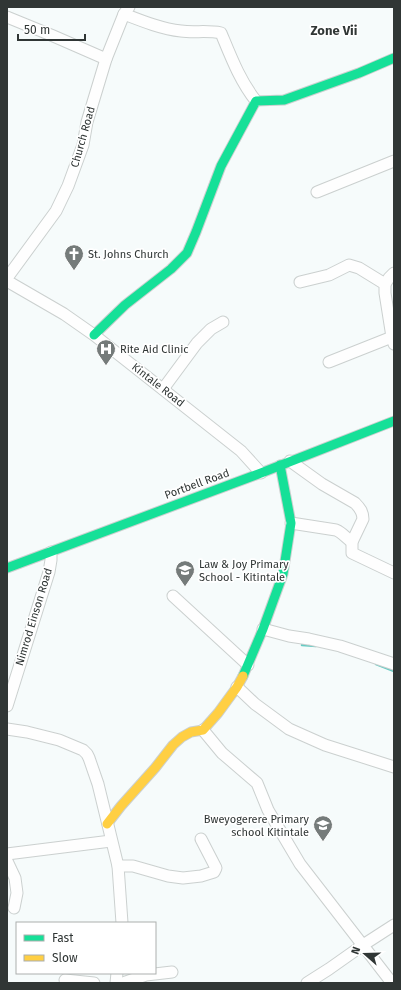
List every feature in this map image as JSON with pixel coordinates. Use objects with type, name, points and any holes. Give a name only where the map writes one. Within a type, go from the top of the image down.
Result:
[{"type":"street","name":"Church Road","points":[[7,278],[56,211],[68,186],[83,145],[87,122],[106,59],[127,11]]},
{"type":"street","points":[[127,11],[153,25],[181,31],[212,31],[221,33],[236,70],[256,101]]},
{"type":"street","points":[[7,17],[106,59]]},
{"type":"street","points":[[94,335],[125,305],[171,269],[187,253],[222,166],[256,101],[264,99],[273,101],[284,100],[394,58]]},
{"type":"street","points":[[317,192],[394,161]]},
{"type":"street","points":[[300,282],[329,275],[349,265],[359,268],[385,284]]},
{"type":"street","points":[[329,362],[393,340],[385,284],[394,273]]},
{"type":"street","name":"Kintale Road","points":[[7,281],[64,314],[94,335],[241,451],[261,473]]},
{"type":"street","points":[[163,389],[196,343],[222,322]]},
{"type":"street","name":"Portbell Road","points":[[7,568],[280,466],[394,421]]},
{"type":"street","points":[[290,461],[322,484],[355,503],[359,507],[363,515],[363,519],[352,542],[352,553],[394,573]]},
{"type":"street","points":[[107,824],[173,745],[182,737],[191,732],[203,730],[218,713],[237,687],[263,629],[283,574],[291,523],[280,466]]},
{"type":"street","points":[[291,523],[336,530],[352,542]]},
{"type":"street","name":"Nimrod Einson Road","points":[[7,706],[49,572],[51,560],[50,552]]},
{"type":"street","points":[[173,596],[248,664]]},
{"type":"street","points":[[263,629],[289,636],[340,646],[394,664]]},
{"type":"street","points":[[237,687],[255,704],[289,729],[325,745],[394,767]]},
{"type":"street","points":[[7,729],[27,732],[59,740],[83,750],[87,754],[98,784],[118,866],[122,922]]},
{"type":"street","points":[[203,730],[222,753],[257,783],[268,810],[300,864],[392,983]]},
{"type":"street","points":[[118,866],[133,866],[168,876],[183,878],[201,876],[214,872],[216,868],[200,839]]},
{"type":"street","points":[[7,854],[111,840]]},
{"type":"street","points":[[7,861],[15,878],[17,893],[14,908]]},
{"type":"street","points":[[307,983],[394,925]]},
{"type":"street","points":[[156,974],[172,972]]},
{"type":"street","points":[[122,983],[146,975],[155,974]]},
{"type":"street","points":[[65,980],[94,983]]},
{"type":"waterway","points":[[302,645],[316,646]]},
{"type":"waterway","points":[[376,664],[394,671]]},
{"type":"traffic: fast","points":[[94,335],[125,305],[171,269],[187,253],[221,166],[256,101],[284,100],[359,73],[394,58]]},
{"type":"traffic: fast","points":[[7,568],[261,473],[394,421]]},
{"type":"traffic: fast","points":[[243,676],[263,629],[283,574],[291,523],[280,465]]},
{"type":"traffic: slow","points":[[107,824],[173,745],[182,737],[191,732],[203,730],[218,713],[243,676]]},
{"type":"place","name":"St. Johns Church","points":[[74,271]]},
{"type":"place","name":"Rite Aid Clinic","points":[[106,366]]},
{"type":"place","name":"Law & Joy Primary School - Kitintale","points":[[185,587]]},
{"type":"place","name":"Bweyogerere Primary school Kitintale","points":[[323,842]]},
{"type":"district","name":"Zone Vii","points":[[334,30]]}]
